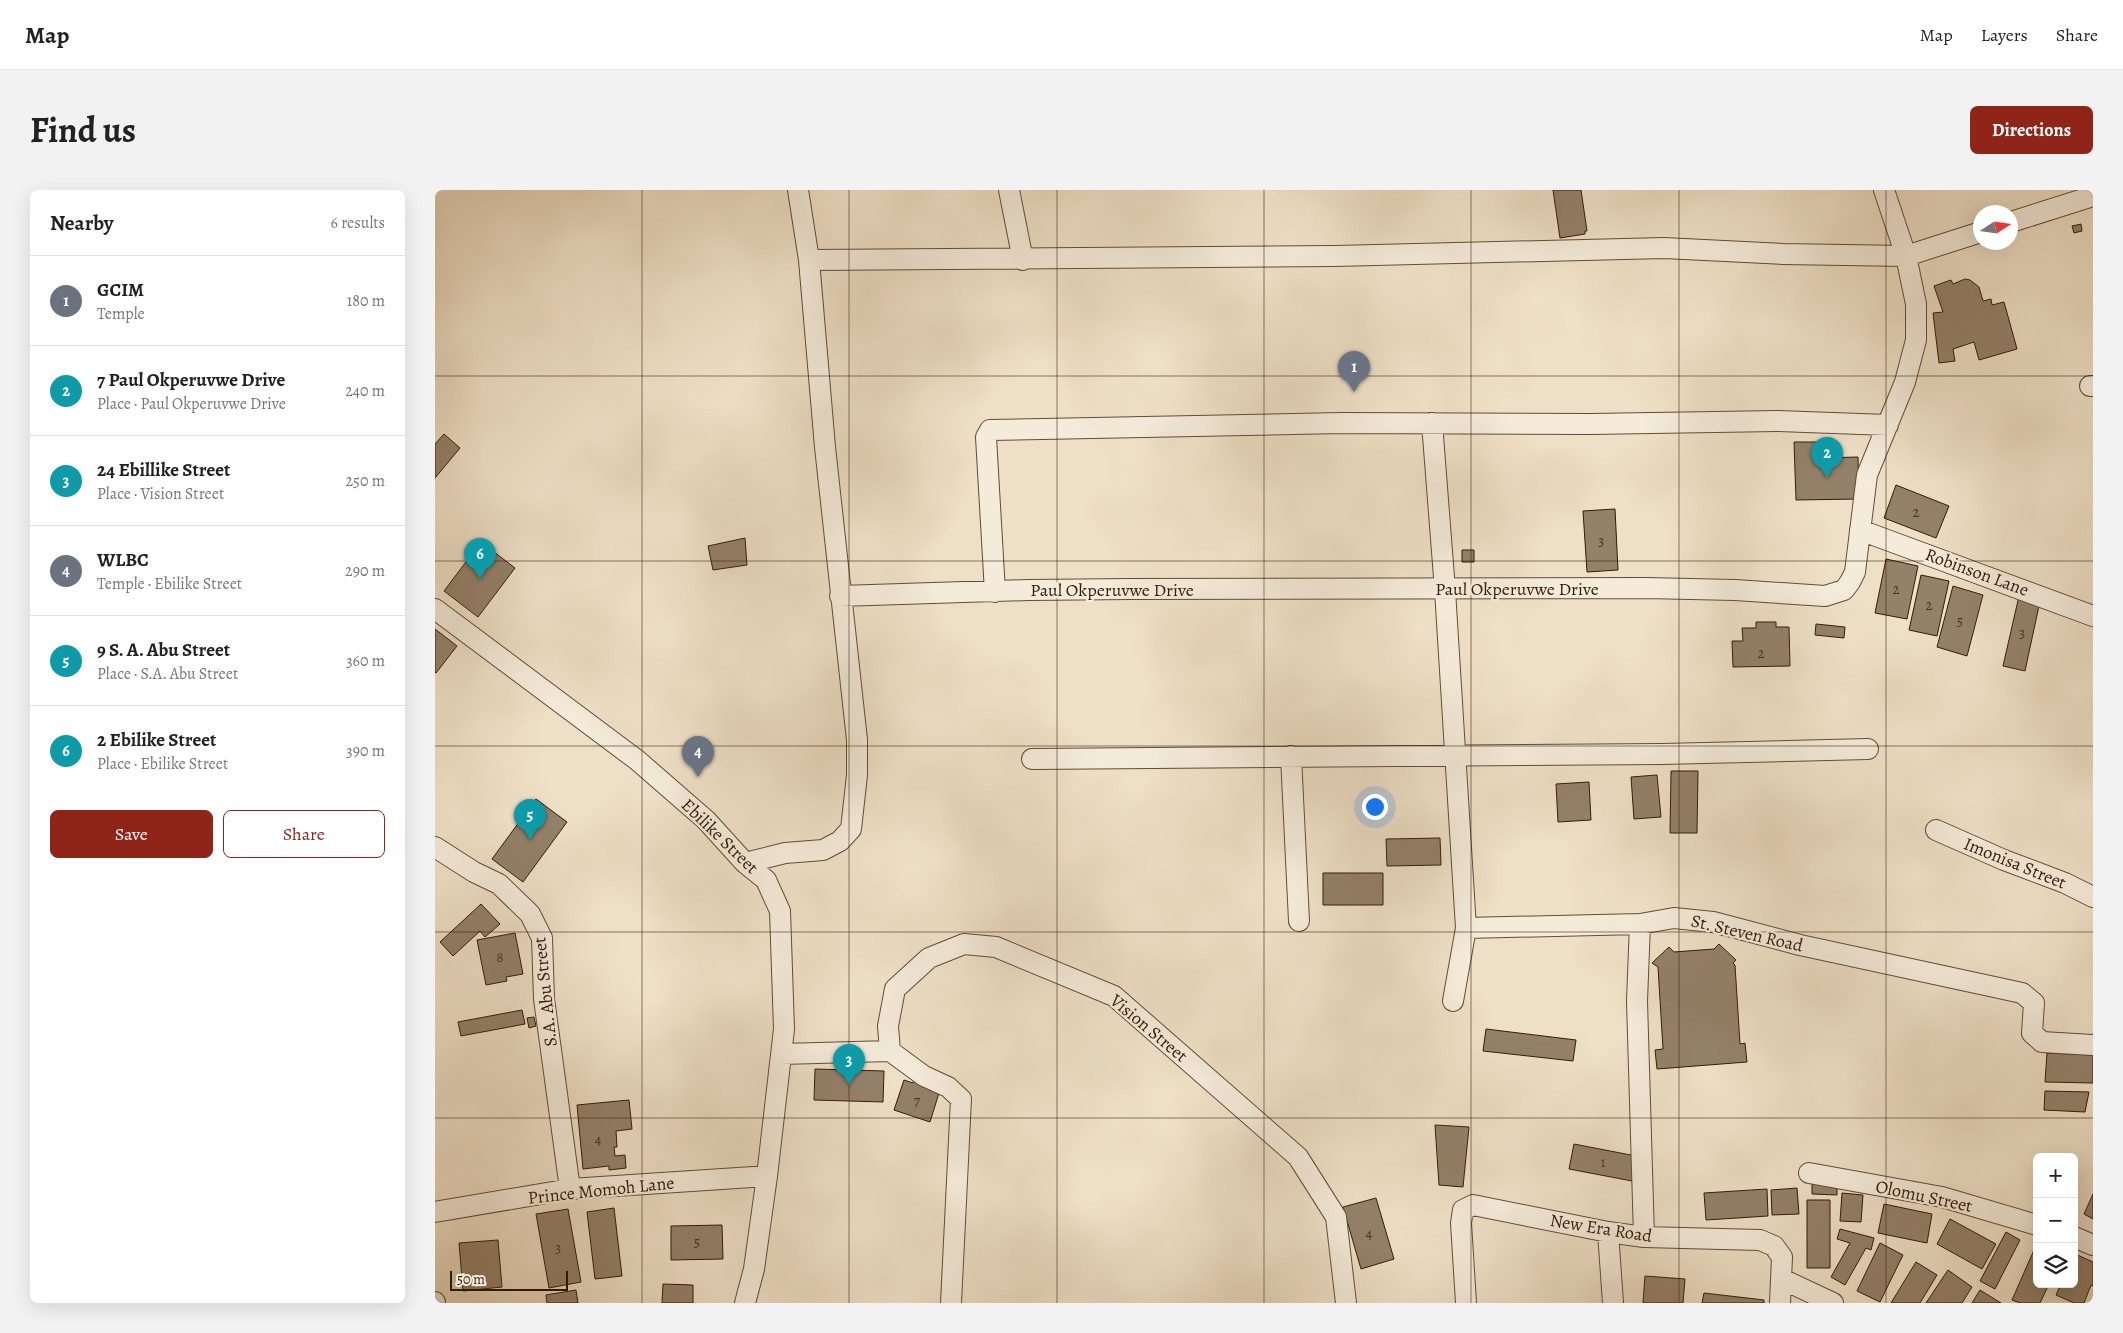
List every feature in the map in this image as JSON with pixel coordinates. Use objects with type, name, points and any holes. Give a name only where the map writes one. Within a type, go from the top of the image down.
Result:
[{"type":"street","points":[[745,863],[785,853],[823,850],[840,841],[851,829],[857,775],[857,740],[825,447],[809,260],[798,190]]},
{"type":"street","points":[[1009,190],[1023,260]]},
{"type":"street","name":"Paul Okperuvwe Drive","points":[[840,596],[1131,589],[1735,590],[1825,596],[1844,590],[1855,572],[1867,476],[1905,382],[1916,340],[1916,304],[1906,256],[1883,190]]},
{"type":"street","points":[[2018,220],[2093,196]]},
{"type":"street","points":[[809,260],[1023,260],[1335,256],[1664,248],[1783,254],[1906,256],[1973,235]]},
{"type":"street","points":[[995,592],[985,437],[990,430],[1432,423],[1590,424],[1777,421],[1888,424]]},
{"type":"street","points":[[1432,423],[1445,590],[1466,928],[1453,1001]]},
{"type":"street","name":"Robinson Lane","points":[[1860,530],[2093,616]]},
{"type":"street","name":"Ebilike Street","points":[[435,609],[637,760],[706,820],[745,863],[765,880],[781,911],[784,1029],[782,1054],[754,1269],[745,1303]]},
{"type":"street","points":[[1032,758],[1662,754],[1868,749]]},
{"type":"street","points":[[1291,756],[1299,921]]},
{"type":"street","name":"Imonisa Street","points":[[1936,830],[2093,896]]},
{"type":"street","name":"S.A. Abu Street","points":[[435,847],[474,872],[499,884],[531,914],[542,938],[544,999],[570,1189]]},
{"type":"street","name":"St. Steven Road","points":[[1640,924],[1674,918],[1713,922],[1800,945],[2022,993],[2034,1003],[2032,1033],[2041,1042],[2093,1046]]},
{"type":"street","points":[[1466,928],[1640,924],[1637,1001],[1644,1237]]},
{"type":"street","name":"Vision Street","points":[[890,1052],[888,1026],[895,989],[929,958],[964,944],[996,947],[1114,996],[1298,1157],[1336,1217],[1346,1303]]},
{"type":"street","points":[[782,1054],[890,1052],[924,1076],[955,1092],[961,1099],[953,1303]]},
{"type":"street","name":"Olomu Street","points":[[1809,1173],[1942,1197],[2033,1224]]},
{"type":"street","name":"Prince Momoh Lane","points":[[435,1212],[570,1189],[767,1176]]},
{"type":"street","name":"New Era Road","points":[[1466,1303],[1461,1223],[1463,1210],[1473,1205],[1608,1232],[1644,1237],[1760,1240],[1774,1246],[1781,1257],[1780,1303]]},
{"type":"street","points":[[1608,1232],[1613,1303]]},
{"type":"street","points":[[2078,1239],[2093,1245]]},
{"type":"street","points":[[1782,1279],[1833,1303]]},
{"type":"building","points":[[1553,190],[1581,190],[1587,231],[1585,231],[1585,234],[1560,238]]},
{"type":"building","points":[[2081,224],[2082,231],[2074,233],[2072,226]]},
{"type":"building","points":[[1965,279],[1970,280],[1979,287],[1983,301],[1991,299],[1992,305],[2004,302],[2017,349],[1979,360],[1974,342],[1953,349],[1955,361],[1939,363],[1933,313],[1943,312],[1934,286],[1951,280],[1953,284]]},
{"type":"building","points":[[444,434],[460,448],[435,478],[435,444]]},
{"type":"building","points":[[1794,442],[1822,442],[1822,458],[1858,457],[1859,499],[1796,500]]},
{"type":"building","points":[[1896,485],[1949,506],[1936,538],[1884,518]]},
{"type":"building","points":[[1615,509],[1618,570],[1587,572],[1583,511]]},
{"type":"building","points":[[745,538],[747,565],[713,570],[708,546]]},
{"type":"building","points":[[481,542],[515,568],[478,617],[444,591]]},
{"type":"building","points":[[1462,550],[1474,550],[1474,562],[1462,562]]},
{"type":"building","points":[[1886,559],[1918,566],[1907,619],[1875,613]]},
{"type":"building","points":[[1921,575],[1949,581],[1937,636],[1909,630]]},
{"type":"building","points":[[1953,586],[1983,595],[1967,656],[1937,647]]},
{"type":"building","points":[[2019,596],[2040,601],[2025,671],[2003,666]]},
{"type":"building","points":[[1756,622],[1776,622],[1776,627],[1789,627],[1790,666],[1733,667],[1732,641],[1743,641],[1742,628],[1756,628]]},
{"type":"building","points":[[1816,624],[1845,627],[1844,638],[1815,635]]},
{"type":"building","points":[[435,629],[457,646],[436,673],[435,672]]},
{"type":"building","points":[[1671,771],[1698,771],[1697,833],[1670,833]]},
{"type":"building","points":[[1657,775],[1661,817],[1634,819],[1631,777]]},
{"type":"building","points":[[1589,782],[1591,820],[1558,822],[1556,784]]},
{"type":"building","points":[[536,799],[567,822],[523,882],[492,859]]},
{"type":"building","points":[[1440,838],[1441,865],[1387,866],[1386,839]]},
{"type":"building","points":[[1323,873],[1383,873],[1383,905],[1323,905]]},
{"type":"building","points":[[481,904],[500,924],[485,937],[480,931],[453,956],[440,942]]},
{"type":"building","points":[[515,933],[523,974],[506,977],[507,981],[486,985],[477,940]]},
{"type":"building","points":[[1719,944],[1736,960],[1733,963],[1735,965],[1740,1044],[1745,1043],[1747,1062],[1657,1069],[1655,1050],[1663,1049],[1658,967],[1652,963],[1669,947],[1674,952],[1714,949]]},
{"type":"building","points":[[522,1010],[525,1024],[461,1036],[458,1022]]},
{"type":"building","points":[[534,1017],[536,1026],[529,1028],[527,1018]]},
{"type":"building","points":[[1486,1029],[1576,1040],[1573,1061],[1483,1051]]},
{"type":"building","points":[[2047,1053],[2093,1055],[2093,1083],[2045,1082]]},
{"type":"building","points":[[815,1069],[884,1071],[883,1102],[814,1100]]},
{"type":"building","points":[[914,1079],[939,1093],[930,1122],[894,1110],[904,1080],[913,1083]]},
{"type":"building","points":[[2045,1091],[2089,1092],[2085,1112],[2044,1110]]},
{"type":"building","points":[[629,1100],[632,1129],[616,1131],[617,1147],[614,1147],[615,1156],[625,1155],[626,1168],[609,1170],[609,1166],[583,1169],[577,1105]]},
{"type":"building","points":[[1435,1125],[1469,1127],[1463,1187],[1439,1185]]},
{"type":"building","points":[[1574,1144],[1636,1156],[1632,1181],[1569,1169]]},
{"type":"building","points":[[1812,1184],[1837,1185],[1837,1195],[1812,1194]]},
{"type":"building","points":[[1797,1188],[1799,1214],[1772,1215],[1771,1190]]},
{"type":"building","points":[[1767,1189],[1768,1216],[1706,1220],[1704,1193]]},
{"type":"building","points":[[1842,1193],[1863,1195],[1861,1222],[1840,1221]]},
{"type":"building","points":[[2093,1194],[2093,1219],[2084,1214]]},
{"type":"building","points":[[1376,1198],[1394,1259],[1361,1269],[1343,1207]]},
{"type":"building","points":[[1807,1200],[1830,1200],[1830,1268],[1807,1268]]},
{"type":"building","points":[[1884,1204],[1932,1214],[1927,1243],[1878,1233]]},
{"type":"building","points":[[614,1208],[622,1276],[595,1279],[587,1212]]},
{"type":"building","points":[[568,1209],[581,1282],[549,1288],[536,1214]]},
{"type":"building","points":[[1950,1219],[1996,1244],[1982,1269],[1937,1244]]},
{"type":"building","points":[[722,1225],[723,1259],[671,1260],[671,1226]]},
{"type":"building","points":[[1840,1229],[1874,1238],[1871,1250],[1866,1248],[1845,1285],[1831,1277],[1850,1243],[1837,1239]]},
{"type":"building","points":[[2006,1232],[2020,1240],[1995,1289],[1980,1281]]},
{"type":"building","points":[[498,1240],[502,1287],[463,1291],[459,1243]]},
{"type":"building","points":[[1880,1243],[1903,1255],[1880,1302],[1857,1291]]},
{"type":"building","points":[[2033,1252],[2033,1288],[2047,1288],[2040,1303],[2020,1303],[2012,1300]]},
{"type":"building","points":[[2078,1255],[2093,1262],[2093,1286],[2091,1285],[2084,1303],[2074,1303],[2056,1295],[2059,1288],[2078,1288]]},
{"type":"building","points":[[1916,1262],[1937,1275],[1920,1303],[1891,1303]]},
{"type":"building","points":[[1948,1270],[1972,1287],[1962,1303],[1926,1303]]},
{"type":"building","points":[[1645,1276],[1685,1279],[1683,1303],[1643,1303]]},
{"type":"building","points":[[663,1284],[693,1285],[693,1303],[662,1303]]},
{"type":"building","points":[[576,1290],[578,1303],[547,1303],[546,1295]]},
{"type":"building","points":[[1980,1290],[2001,1303],[1972,1303]]},
{"type":"building","points":[[1704,1293],[1764,1300],[1764,1303],[1702,1303]]},
{"type":"place","name":"GCIM","points":[[1354,392]]},
{"type":"place","name":"7 Paul Okperuvwe Drive","points":[[1827,478]]},
{"type":"place","name":"2 Ebilike Street","points":[[480,579]]},
{"type":"place","name":"WLBC","points":[[698,777]]},
{"type":"place","name":"9 S. A. Abu Street","points":[[530,840]]},
{"type":"place","name":"24 Ebillike Street","points":[[849,1085]]}]
